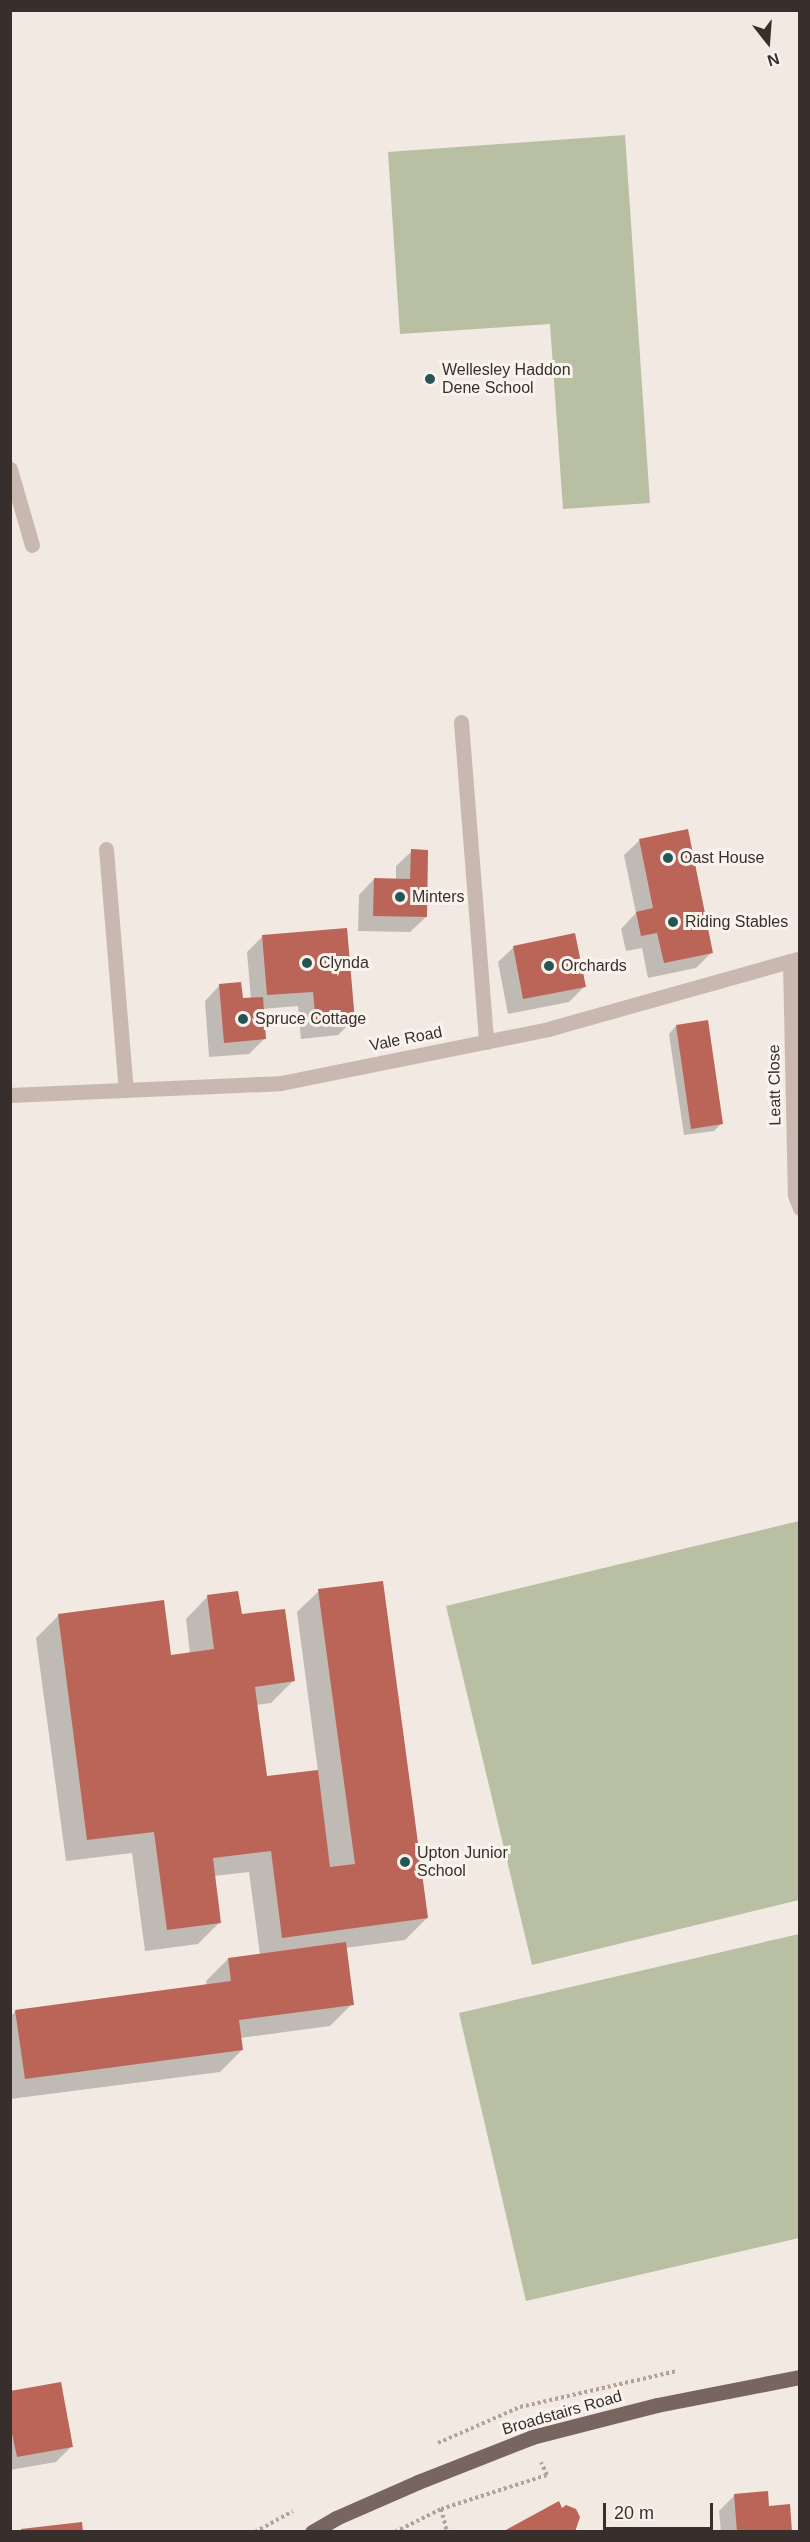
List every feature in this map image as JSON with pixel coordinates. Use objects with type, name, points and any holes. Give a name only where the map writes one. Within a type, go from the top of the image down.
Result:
[{"type":"main road","name":"Broadstairs Road","points":[[312,2532],[336,2518],[418,2482],[532,2437],[657,2405],[800,2377]]},
{"type":"street","points":[[10,469],[32,545]]},
{"type":"street","points":[[460,722],[486,1042]]},
{"type":"street","points":[[105,849],[126,1090]]},
{"type":"street","name":"Vale Road","points":[[10,1095],[281,1083],[548,1029],[795,959]]},
{"type":"street","name":"Leatt Close","points":[[795,959],[795,1195],[800,1208]]},
{"type":"path","points":[[395,2532],[441,2509],[547,2475]]},
{"type":"path","points":[[441,2509],[447,2532]]},
{"type":"green space","points":[[625,135],[650,503],[563,509],[550,324],[400,334],[388,152]]},
{"type":"green space","points":[[799,1521],[799,1900],[532,1965],[446,1606]]},
{"type":"green space","points":[[799,1934],[799,2238],[526,2301],[459,2013]]},
{"type":"building","points":[[688,829],[713,953],[664,963],[657,933],[641,936],[636,912],[653,908],[639,839]]},
{"type":"building","name":"Minters","points":[[411,849],[428,850],[427,917],[373,916],[374,878],[410,879]]},
{"type":"building","name":"Clynda","points":[[347,928],[355,1021],[316,1024],[313,992],[267,995],[262,935]]},
{"type":"building","name":"Orchards","points":[[575,933],[586,987],[523,999],[513,946]]},
{"type":"building","name":"Spruce Cottage","points":[[241,982],[243,998],[263,997],[266,1039],[224,1043],[219,984]]},
{"type":"building","points":[[708,1020],[723,1124],[691,1129],[676,1025]]},
{"type":"building","points":[[383,1581],[428,1918],[282,1938],[271,1851],[213,1858],[221,1923],[167,1930],[154,1832],[87,1840],[58,1614],[164,1600],[171,1655],[214,1649],[207,1595],[238,1591],[242,1614],[285,1609],[295,1681],[255,1687],[267,1776],[318,1770],[330,1867],[355,1864],[318,1589]]},
{"type":"building","points":[[346,1942],[354,2005],[239,2020],[243,2050],[25,2079],[15,2010],[231,1981],[228,1958]]},
{"type":"building","points":[[61,2382],[73,2447],[17,2457],[10,2424],[10,2391]]},
{"type":"building","points":[[768,2491],[769,2506],[790,2504],[792,2532],[737,2532],[734,2494]]},
{"type":"building","points":[[559,2501],[562,2508],[566,2505],[576,2509],[580,2517],[575,2532],[502,2532]]},
{"type":"building","points":[[82,2522],[83,2532],[21,2532],[21,2529]]},
{"type":"place","name":"Wellesley Haddon Dene School","points":[[430,379]]},
{"type":"place","name":"Oast House","points":[[668,858]]},
{"type":"place","name":"Minters","points":[[400,897]]},
{"type":"place","name":"Riding Stables","points":[[673,922]]},
{"type":"place","name":"Clynda","points":[[307,963]]},
{"type":"place","name":"Orchards","points":[[549,966]]},
{"type":"place","name":"Spruce Cottage","points":[[243,1019]]},
{"type":"place","name":"Upton Junior School","points":[[405,1862]]}]
